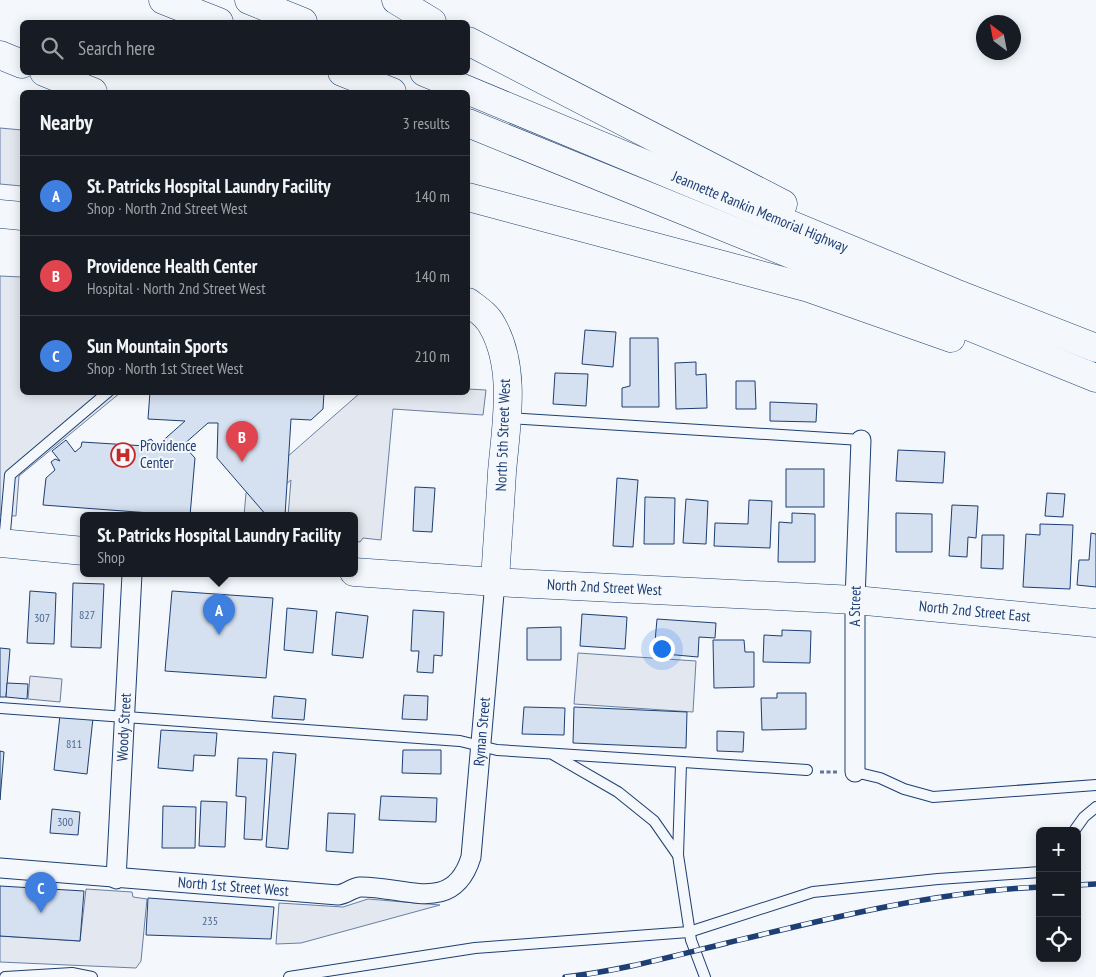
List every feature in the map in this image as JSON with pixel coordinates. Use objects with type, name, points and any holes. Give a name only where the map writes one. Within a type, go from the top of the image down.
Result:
[{"type":"main road","points":[[163,0],[214,20]]},
{"type":"main road","points":[[249,0],[298,20]]},
{"type":"main road","points":[[396,0],[429,20]]},
{"type":"main road","points":[[470,42],[955,293]]},
{"type":"main road","points":[[0,54],[20,63]]},
{"type":"main road","points":[[51,75],[87,90]]},
{"type":"main road","points":[[350,75],[387,90]]},
{"type":"main road","name":"Jeannette Rankin Memorial Highway","points":[[431,75],[467,90]]},
{"type":"main road","name":"Jeannette Rankin Memorial Highway","points":[[470,91],[955,293],[1096,348]]},
{"type":"main road","name":"Jeannette Rankin Memorial Highway","points":[[470,124],[1096,378]]},
{"type":"main road","points":[[470,198],[810,288],[1096,388]]},
{"type":"main road","points":[[0,214],[20,216]]},
{"type":"main road","name":"North 5th Street West","points":[[470,303],[483,313],[492,324],[506,364],[506,418],[495,582]]},
{"type":"main road","points":[[2,543],[80,551]]},
{"type":"main road","name":"North 2nd Street West","points":[[358,572],[495,582],[855,600]]},
{"type":"main road","name":"North 2nd Street East","points":[[855,600],[1096,624]]},
{"type":"street","name":"A Street","points":[[856,772],[855,600],[860,440]]},
{"type":"street","name":"Woody Street","points":[[116,879],[132,577]]},
{"type":"street","name":"Ryman Street","points":[[461,880],[471,857],[495,582]]},
{"type":"street","name":"North 1st Street West","points":[[0,868],[116,879],[338,895],[359,887],[433,894],[443,893],[453,888],[461,880]]},
{"type":"lane","points":[[2,543],[10,475],[104,395]]},
{"type":"lane","points":[[506,418],[860,440]]},
{"type":"lane","points":[[0,708],[460,741],[498,750],[681,764],[808,770]]},
{"type":"lane","points":[[541,752],[559,757],[618,792],[654,821],[678,855]]},
{"type":"lane","points":[[681,764],[678,855],[689,932],[705,977]]},
{"type":"lane","points":[[856,772],[880,778],[904,789],[933,797],[1096,785]]},
{"type":"lane","points":[[1077,827],[1084,816],[1096,807]]},
{"type":"lane","points":[[288,977],[474,948],[689,932],[813,892],[938,879],[1036,872]]},
{"type":"lane","points":[[5,977],[72,973],[85,974],[92,977]]},
{"type":"path","points":[[808,770],[856,772]]},
{"type":"shaded area","points":[[0,128],[20,130],[20,186],[0,184]]},
{"type":"shaded area","points":[[0,276],[20,277],[20,395],[118,395],[19,476],[16,516],[0,515]]},
{"type":"shaded area","points":[[470,389],[486,390],[483,415],[393,409],[381,540],[363,538],[358,542],[358,512],[288,512],[291,480],[264,502],[263,512],[244,512],[246,493],[358,395],[470,395]]},
{"type":"shaded area","points":[[578,653],[696,661],[693,712],[574,704]]},
{"type":"shaded area","points":[[30,676],[62,679],[60,702],[28,699]]},
{"type":"shaded area","points":[[86,889],[132,892],[133,897],[147,899],[141,961],[136,968],[0,962],[0,936],[80,941]]},
{"type":"shaded area","points":[[368,899],[440,905],[301,943],[276,944],[279,903],[343,907]]},
{"type":"building","points":[[585,330],[616,332],[613,367],[582,364]]},
{"type":"building","points":[[630,338],[658,338],[659,407],[622,407],[622,388],[630,386]]},
{"type":"building","points":[[696,362],[696,375],[706,374],[707,408],[676,409],[675,363]]},
{"type":"building","points":[[555,373],[588,374],[586,406],[553,404]]},
{"type":"building","points":[[736,381],[755,381],[756,409],[736,409]]},
{"type":"building","name":"Providence Center","points":[[150,395],[324,395],[323,409],[311,420],[291,419],[285,512],[264,512],[217,458],[218,423],[208,423],[183,445],[195,458],[190,512],[137,512],[43,505],[46,478],[55,470],[51,462],[55,459],[60,461],[52,451],[66,440],[75,452],[81,447],[82,442],[146,446],[147,441],[151,439],[158,445],[185,421],[148,419]]},
{"type":"building","points":[[770,402],[817,404],[816,422],[770,421]]},
{"type":"building","points":[[898,450],[945,452],[943,483],[896,481]]},
{"type":"building","points":[[786,469],[824,469],[824,507],[786,507]]},
{"type":"building","points":[[617,478],[638,480],[633,547],[613,546]]},
{"type":"building","points":[[415,487],[435,488],[432,532],[413,531]]},
{"type":"building","points":[[1047,493],[1065,494],[1063,517],[1045,516]]},
{"type":"building","points":[[645,497],[675,498],[674,544],[644,544]]},
{"type":"building","points":[[686,499],[708,501],[706,544],[683,543]]},
{"type":"building","points":[[749,500],[772,501],[770,548],[714,546],[715,523],[748,524]]},
{"type":"building","points":[[952,505],[978,506],[976,538],[968,537],[967,557],[949,556]]},
{"type":"building","points":[[792,513],[815,514],[815,562],[778,562],[779,522],[792,523]]},
{"type":"building","points":[[896,513],[932,514],[932,552],[896,552]]},
{"type":"building","points":[[1040,524],[1073,525],[1070,589],[1023,587],[1026,534],[1040,535]]},
{"type":"building","points":[[1091,533],[1096,534],[1096,587],[1077,585],[1079,560],[1089,560]]},
{"type":"building","points":[[982,535],[1004,535],[1003,569],[981,568]]},
{"type":"building","points":[[73,583],[104,584],[101,648],[71,647]]},
{"type":"building","points":[[30,591],[56,593],[54,644],[27,643]]},
{"type":"building","points":[[172,591],[273,598],[266,678],[165,671]]},
{"type":"building","points":[[287,608],[317,611],[313,653],[284,650]]},
{"type":"building","points":[[413,610],[444,612],[442,656],[434,655],[433,673],[417,672],[419,651],[411,651]]},
{"type":"building","points":[[336,612],[368,616],[363,658],[332,655]]},
{"type":"building","points":[[582,614],[627,617],[625,649],[580,646]]},
{"type":"building","points":[[657,619],[716,623],[715,638],[699,637],[698,657],[654,653]]},
{"type":"building","points":[[561,627],[561,660],[527,660],[527,628]]},
{"type":"building","points":[[782,630],[811,631],[810,663],[763,662],[764,635],[782,636]]},
{"type":"building","points":[[713,640],[744,640],[745,652],[754,652],[754,687],[714,688]]},
{"type":"building","points":[[0,648],[10,649],[6,697],[0,697]]},
{"type":"building","points":[[7,683],[28,684],[27,699],[6,697]]},
{"type":"building","points":[[777,693],[806,693],[806,729],[762,730],[761,698],[777,698]]},
{"type":"building","points":[[404,695],[428,696],[427,720],[402,719]]},
{"type":"building","points":[[274,696],[306,699],[304,720],[272,718]]},
{"type":"building","points":[[524,707],[565,708],[564,735],[522,734]]},
{"type":"building","points":[[574,707],[687,712],[686,748],[573,743]]},
{"type":"building","points":[[60,715],[93,718],[87,774],[54,770]]},
{"type":"building","points":[[161,730],[217,733],[215,756],[194,755],[193,771],[158,768]]},
{"type":"building","points":[[717,731],[744,732],[743,752],[717,751]]},
{"type":"building","points":[[403,750],[441,750],[441,774],[402,773]]},
{"type":"building","points":[[0,751],[4,752],[0,800]]},
{"type":"building","points":[[273,752],[296,754],[288,849],[266,847]]},
{"type":"building","points":[[238,758],[267,759],[262,840],[244,839],[246,797],[236,796]]},
{"type":"building","points":[[381,796],[437,798],[436,822],[379,820]]},
{"type":"building","points":[[201,801],[227,802],[225,847],[199,846]]},
{"type":"building","points":[[163,806],[196,807],[195,848],[162,848]]},
{"type":"building","points":[[52,809],[80,812],[78,835],[50,833]]},
{"type":"building","points":[[328,813],[355,814],[353,853],[326,851]]},
{"type":"building","points":[[0,886],[84,891],[80,941],[0,936]]},
{"type":"building","points":[[148,898],[274,907],[271,939],[146,935]]},
{"type":"railway","points":[[1081,885],[1096,884]]},
{"type":"railway","points":[[565,977],[646,963],[804,924],[922,900],[961,894],[1036,887]]},
{"type":"place","name":"Providence Center","points":[[123,455]]},
{"type":"place","name":"Providence Health Center","points":[[242,462]]},
{"type":"place","name":"St. Patricks Hospital Laundry Facility","points":[[219,635]]},
{"type":"place","name":"Sun Mountain Sports","points":[[41,913]]}]
